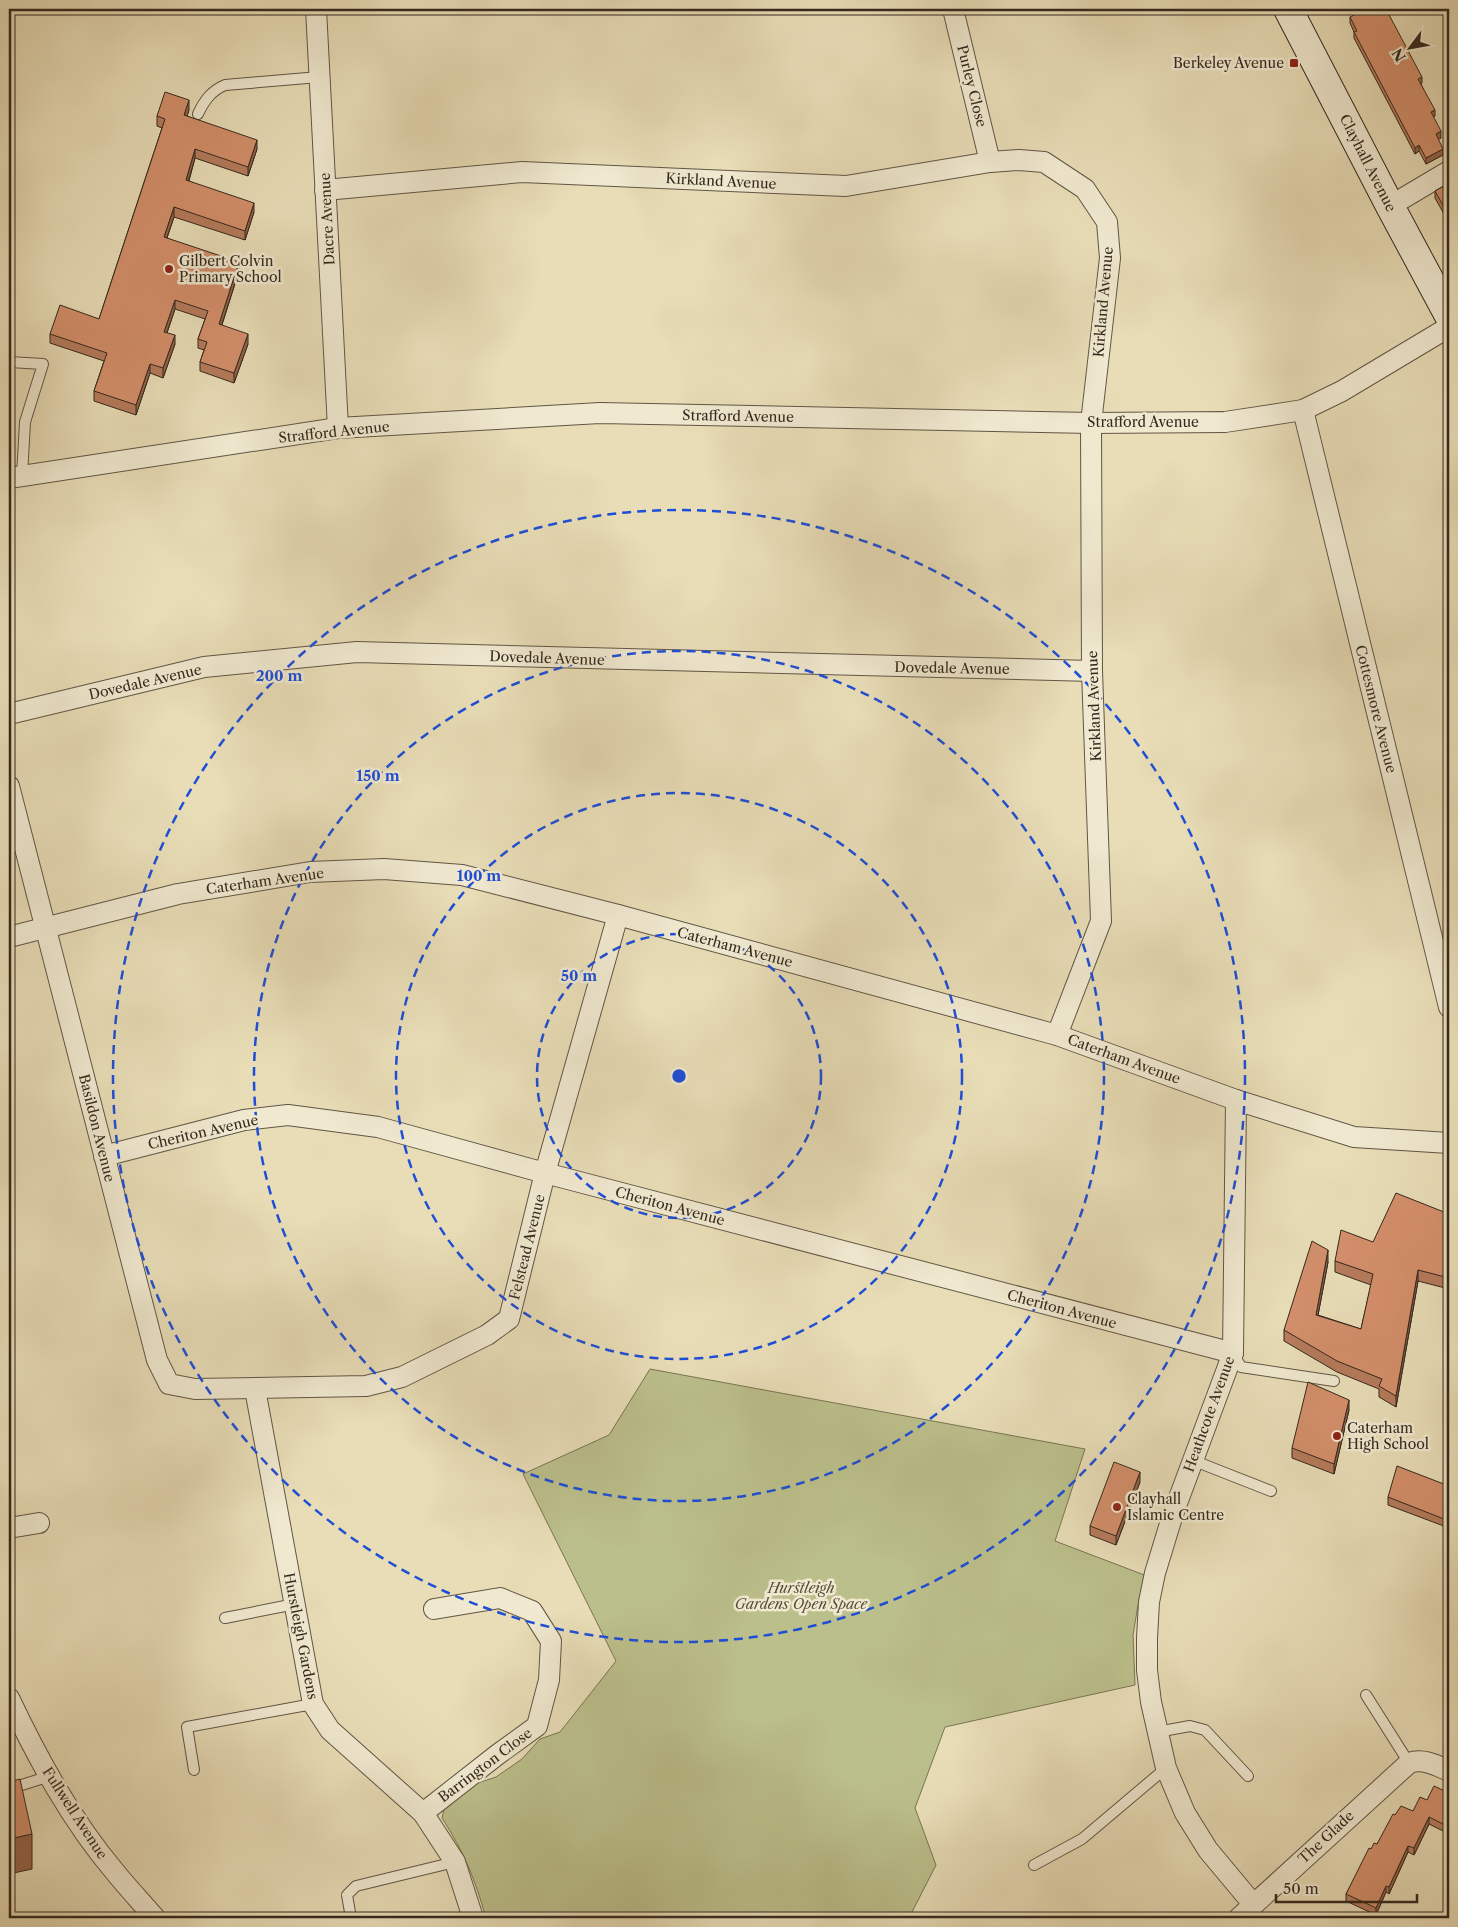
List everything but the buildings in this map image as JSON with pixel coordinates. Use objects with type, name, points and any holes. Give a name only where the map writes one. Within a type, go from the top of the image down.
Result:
[{"type":"street","name":"Dacre Avenue","points":[[316,9],[338,428]]},
{"type":"street","name":"Purley Close","points":[[953,9],[990,162]]},
{"type":"street","name":"Clayhall Avenue","points":[[1288,9],[1449,316]]},
{"type":"street","name":"Kirkland Avenue","points":[[325,190],[522,172],[846,186],[990,162],[1019,160],[1044,162],[1085,189],[1107,222],[1110,258],[1091,422],[1092,671],[1101,921],[1057,1035]]},
{"type":"street","points":[[1390,206],[1449,171]]},
{"type":"street","name":"Strafford Avenue","points":[[15,477],[338,428],[600,414],[1091,422],[1225,422],[1303,410],[1342,391],[1449,327]]},
{"type":"street","name":"Cottesmore Avenue","points":[[1303,410],[1449,1007]]},
{"type":"street","name":"Dovedale Avenue","points":[[9,714],[204,667],[357,652],[1092,671]]},
{"type":"street","name":"Basildon Avenue","points":[[9,786],[157,1360],[170,1384],[196,1389],[255,1389]]},
{"type":"street","name":"Caterham Avenue","points":[[9,937],[188,892],[310,872],[384,869],[462,876],[618,915],[1057,1035],[1236,1100],[1354,1137],[1449,1143]]},
{"type":"street","name":"Felstead Avenue","points":[[255,1389],[366,1386],[402,1377],[487,1335],[509,1319],[546,1173],[618,915]]},
{"type":"street","name":"Heathcote Avenue","points":[[1236,1100],[1233,1353],[1173,1514],[1149,1602],[1146,1638],[1147,1670],[1157,1732],[1166,1768],[1185,1813],[1208,1850],[1232,1882],[1253,1904]]},
{"type":"street","name":"Cheriton Avenue","points":[[104,1156],[244,1120],[288,1115],[378,1126],[546,1173],[1233,1353]]},
{"type":"street","name":"Hurstleigh Gardens","points":[[255,1389],[313,1704],[330,1730],[423,1813],[455,1862],[472,1918]]},
{"type":"street","points":[[9,1528],[39,1523]]},
{"type":"street","name":"Barrington Close","points":[[423,1813],[537,1726],[549,1680],[551,1641],[532,1611],[500,1598],[434,1609]]},
{"type":"street","name":"Fullwell Avenue","points":[[9,1698],[27,1737],[81,1827],[114,1871],[155,1918]]},
{"type":"street","points":[[1413,1761],[1437,1765],[1449,1771]]},
{"type":"street","name":"The Glade","points":[[1238,1918],[1413,1761]]},
{"type":"lane","points":[[198,114],[208,96],[225,85],[319,77]]},
{"type":"lane","points":[[9,362],[43,364],[25,422],[15,477]]},
{"type":"lane","points":[[1233,1353],[1241,1367],[1334,1381]]},
{"type":"lane","points":[[1192,1460],[1271,1491]]},
{"type":"lane","points":[[225,1618],[295,1604]]},
{"type":"lane","points":[[1366,1695],[1413,1761]]},
{"type":"lane","points":[[194,1770],[187,1727],[313,1704]]},
{"type":"lane","points":[[1157,1732],[1190,1726],[1205,1730],[1248,1776]]},
{"type":"lane","points":[[1034,1865],[1082,1839],[1166,1768]]},
{"type":"lane","points":[[9,1789],[50,1776]]},
{"type":"lane","points":[[351,1918],[346,1895],[356,1886],[455,1862]]},
{"type":"green space","name":"Hurstleigh Gardens Open Space","points":[[650,1369],[1085,1449],[1055,1541],[1147,1576],[1138,1605],[1133,1635],[1135,1685],[945,1727],[915,1808],[936,1865],[909,1918],[486,1918],[468,1866],[457,1842],[442,1818],[445,1805],[472,1785],[496,1777],[522,1759],[540,1739],[560,1732],[616,1661],[523,1474],[609,1435]]},
{"type":"place","name":"Berkeley Avenue","points":[[1294,63]]},
{"type":"place","name":"Gilbert Colvin Primary School","points":[[169,269]]},
{"type":"place","name":"Caterham High School","points":[[1337,1436]]},
{"type":"place","name":"Clayhall Islamic Centre","points":[[1117,1507]]}]
